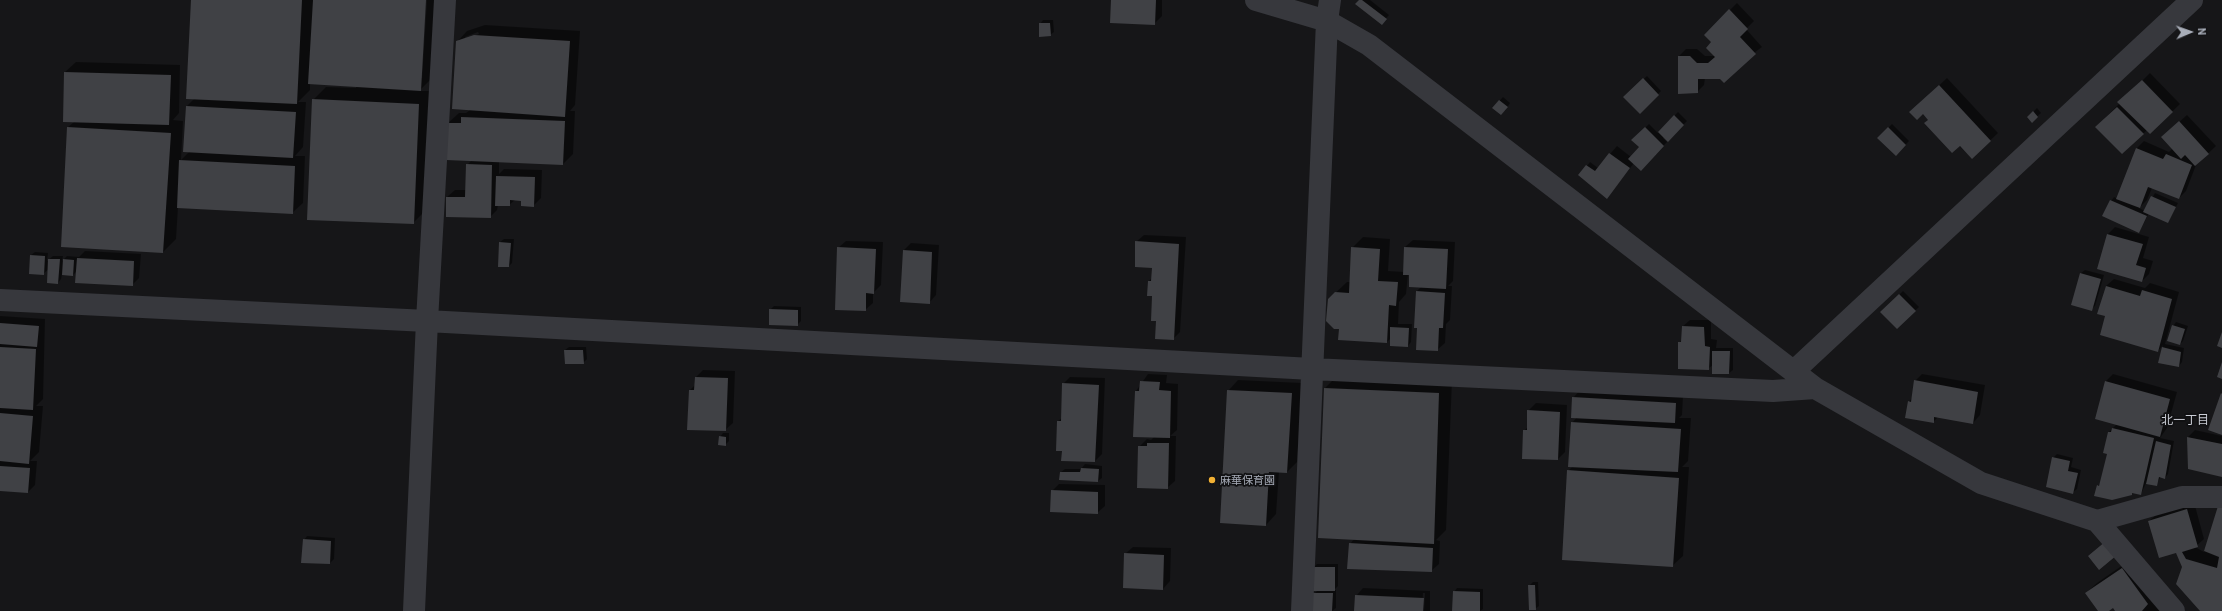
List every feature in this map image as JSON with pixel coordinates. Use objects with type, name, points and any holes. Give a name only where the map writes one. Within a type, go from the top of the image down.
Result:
[{"type":"street","points":[[414,611],[427,321],[445,0]]},
{"type":"street","points":[[1256,0],[1327,21],[1369,45],[1815,388],[1982,483],[2097,521],[2174,611]]},
{"type":"street","points":[[1302,611],[1327,21],[1330,0]]},
{"type":"street","points":[[1794,371],[2192,0]]},
{"type":"street","points":[[0,300],[427,321],[1312,369],[1765,390],[1815,388]]},
{"type":"street","points":[[2097,521],[2182,497],[2222,497]]},
{"type":"building","points":[[191,0],[302,0],[297,104],[186,99]]},
{"type":"building","points":[[313,0],[426,0],[421,91],[308,84]]},
{"type":"building","points":[[1111,0],[1156,0],[1155,25],[1110,23]]},
{"type":"building","points":[[1359,0],[1362,0],[1387,19],[1382,25],[1355,4]]},
{"type":"building","points":[[1729,9],[1748,29],[1740,37],[1756,54],[1724,83],[1720,79],[1698,79],[1698,93],[1678,94],[1678,56],[1690,56],[1697,63],[1708,63],[1715,57],[1706,48],[1711,42],[1704,35]]},
{"type":"building","points":[[1039,23],[1050,23],[1051,36],[1039,37]]},
{"type":"building","points":[[474,35],[570,41],[565,117],[452,109],[456,41]]},
{"type":"building","points":[[64,72],[171,75],[169,125],[63,122]]},
{"type":"building","points":[[1643,78],[1659,95],[1640,114],[1623,97]]},
{"type":"building","points":[[2142,80],[2173,112],[2150,134],[2117,102]]},
{"type":"building","points":[[1939,85],[1991,141],[1972,159],[1960,146],[1952,153],[1924,123],[1928,120],[1923,114],[1917,120],[1909,112]]},
{"type":"building","points":[[312,99],[419,104],[414,224],[307,220]]},
{"type":"building","points":[[1499,100],[1508,107],[1501,115],[1492,108]]},
{"type":"building","points":[[186,106],[296,112],[293,158],[183,152]]},
{"type":"building","points":[[2117,107],[2144,134],[2122,154],[2095,127]]},
{"type":"building","points":[[2033,111],[2038,117],[2032,123],[2027,117]]},
{"type":"building","points":[[1674,115],[1684,125],[1668,142],[1658,132]]},
{"type":"building","points":[[461,117],[565,121],[563,165],[446,160],[447,123],[461,123]]},
{"type":"building","points":[[2179,121],[2209,154],[2195,166],[2185,155],[2181,159],[2161,137]]},
{"type":"building","points":[[67,127],[171,133],[163,253],[61,247]]},
{"type":"building","points":[[1645,127],[1664,146],[1641,171],[1628,159],[1639,147],[1631,140]]},
{"type":"building","points":[[1888,127],[1906,145],[1896,156],[1877,138]]},
{"type":"building","points":[[2136,148],[2163,159],[2166,154],[2192,165],[2179,199],[2148,187],[2140,208],[2116,199]]},
{"type":"building","points":[[1609,153],[1630,168],[1607,199],[1578,175],[1586,165],[1595,171]]},
{"type":"building","points":[[179,160],[295,166],[293,214],[177,208]]},
{"type":"building","points":[[466,164],[492,165],[491,218],[446,217],[446,197],[465,197]]},
{"type":"building","points":[[496,176],[535,177],[534,207],[521,206],[521,201],[510,200],[510,206],[495,206]]},
{"type":"building","points":[[2151,196],[2176,207],[2168,223],[2143,212]]},
{"type":"building","points":[[2110,200],[2147,216],[2139,233],[2102,216]]},
{"type":"building","points":[[2107,234],[2143,244],[2136,265],[2146,268],[2142,282],[2097,269]]},
{"type":"building","points":[[1135,241],[1179,244],[1174,340],[1155,339],[1156,321],[1151,321],[1152,296],[1147,296],[1148,281],[1151,281],[1152,268],[1135,267]]},
{"type":"building","points":[[499,242],[511,243],[509,267],[498,267]]},
{"type":"building","points":[[837,247],[876,249],[874,294],[866,293],[866,311],[835,310]]},
{"type":"building","points":[[1351,247],[1380,249],[1378,281],[1398,282],[1396,306],[1389,305],[1387,343],[1338,340],[1339,329],[1334,329],[1326,321],[1328,299],[1335,292],[1349,293]]},
{"type":"building","points":[[1404,247],[1448,249],[1446,289],[1409,287],[1409,275],[1403,275]]},
{"type":"building","points":[[903,250],[932,252],[930,304],[900,302]]},
{"type":"building","points":[[30,255],[45,256],[44,275],[29,274]]},
{"type":"building","points":[[77,258],[134,261],[133,286],[75,283]]},
{"type":"building","points":[[48,259],[60,259],[58,284],[47,283]]},
{"type":"building","points":[[63,259],[74,260],[73,276],[62,275]]},
{"type":"building","points":[[2080,273],[2101,279],[2092,311],[2071,305]]},
{"type":"building","points":[[2106,286],[2140,296],[2142,290],[2172,299],[2158,352],[2100,335],[2105,316],[2097,314]]},
{"type":"building","points":[[1416,291],[1445,293],[1443,328],[1439,328],[1438,351],[1416,350],[1417,328],[1414,328]]},
{"type":"building","points":[[1899,294],[1916,311],[1897,329],[1880,312]]},
{"type":"building","points":[[769,309],[798,310],[798,326],[769,325]]},
{"type":"building","points":[[0,323],[39,326],[37,347],[0,344]]},
{"type":"building","points":[[2172,325],[2185,329],[2180,345],[2167,341]]},
{"type":"building","points":[[1682,326],[1704,327],[1705,346],[1710,347],[1709,370],[1678,369],[1678,342],[1681,342]]},
{"type":"building","points":[[1390,327],[1409,328],[1408,347],[1390,346]]},
{"type":"building","points":[[2222,332],[2222,348],[2217,346]]},
{"type":"building","points":[[0,347],[36,349],[33,410],[0,408]]},
{"type":"building","points":[[2162,347],[2181,352],[2179,367],[2158,363]]},
{"type":"building","points":[[564,350],[583,350],[584,364],[565,364]]},
{"type":"building","points":[[1712,351],[1730,351],[1729,374],[1712,374]]},
{"type":"building","points":[[2222,362],[2222,379],[2217,377]]},
{"type":"building","points":[[695,377],[728,378],[726,431],[687,430],[689,390],[694,390]]},
{"type":"building","points":[[1914,380],[1978,392],[1973,424],[1934,417],[1934,423],[1905,418],[1908,401],[1911,402]]},
{"type":"building","points":[[1140,381],[1160,382],[1159,390],[1171,391],[1170,438],[1133,437],[1135,391],[1139,391]]},
{"type":"building","points":[[2105,381],[2170,399],[2160,437],[2095,419]]},
{"type":"building","points":[[1062,383],[1099,385],[1095,462],[1061,461],[1062,451],[1056,451],[1057,421],[1061,421]]},
{"type":"building","points":[[1324,388],[1439,393],[1434,544],[1318,538]]},
{"type":"building","points":[[1227,390],[1292,393],[1287,473],[1269,472],[1266,526],[1220,523]]},
{"type":"building","points":[[2221,393],[2222,394],[2222,435],[2208,430]]},
{"type":"building","points":[[1572,397],[1676,403],[1675,423],[1571,418]]},
{"type":"building","points":[[1527,410],[1560,412],[1558,460],[1522,459],[1523,430],[1527,430]]},
{"type":"building","points":[[0,413],[33,416],[29,464],[0,461]]},
{"type":"building","points":[[1571,422],[1681,429],[1678,472],[1568,467]]},
{"type":"building","points":[[2112,428],[2154,438],[2141,495],[2132,493],[2132,495],[2112,500],[2094,496],[2097,485],[2099,486],[2107,454],[2103,453],[2108,432],[2111,432]]},
{"type":"building","points":[[719,436],[726,437],[726,446],[718,445]]},
{"type":"building","points":[[2187,437],[2222,444],[2222,477],[2188,469]]},
{"type":"building","points":[[2156,441],[2171,445],[2165,479],[2159,477],[2157,486],[2146,484]]},
{"type":"building","points":[[1147,443],[1169,443],[1168,489],[1137,488],[1138,446],[1147,446]]},
{"type":"building","points":[[2052,457],[2070,461],[2068,471],[2078,473],[2073,494],[2046,487]]},
{"type":"building","points":[[0,466],[30,468],[28,493],[0,491]]},
{"type":"building","points":[[1081,468],[1099,469],[1098,482],[1059,480],[1060,472],[1080,472]]},
{"type":"building","points":[[1567,470],[1679,478],[1673,567],[1562,560]]},
{"type":"building","points":[[1051,490],[1098,492],[1098,514],[1050,512]]},
{"type":"building","points":[[2218,506],[2222,507],[2222,611],[2200,611],[2176,584],[2182,567],[2176,553],[2159,558],[2148,521],[2187,509],[2198,547],[2182,552],[2186,559],[2217,568],[2219,557],[2204,551]]},
{"type":"building","points":[[303,539],[331,541],[330,564],[301,563]]},
{"type":"building","points":[[2106,541],[2117,555],[2099,570],[2088,556]]},
{"type":"building","points":[[1349,543],[1433,548],[1432,572],[1347,569]]},
{"type":"building","points":[[1124,553],[1164,555],[1163,590],[1123,588]]},
{"type":"building","points":[[1313,567],[1335,567],[1335,591],[1313,591]]},
{"type":"building","points":[[2122,568],[2148,604],[2142,611],[2115,611],[2113,608],[2109,611],[2098,611],[2085,593]]},
{"type":"building","points":[[1528,585],[1535,585],[1536,610],[1529,610]]},
{"type":"building","points":[[1453,591],[1480,592],[1480,611],[1452,611]]},
{"type":"building","points":[[1313,593],[1333,593],[1332,611],[1312,611]]},
{"type":"building","points":[[1355,595],[1424,598],[1423,611],[1354,611]]},
{"type":"place","name":"麻華保育園","points":[[1212,480]]},
{"type":"district","name":"北一丁目","points":[[2185,420]]}]
